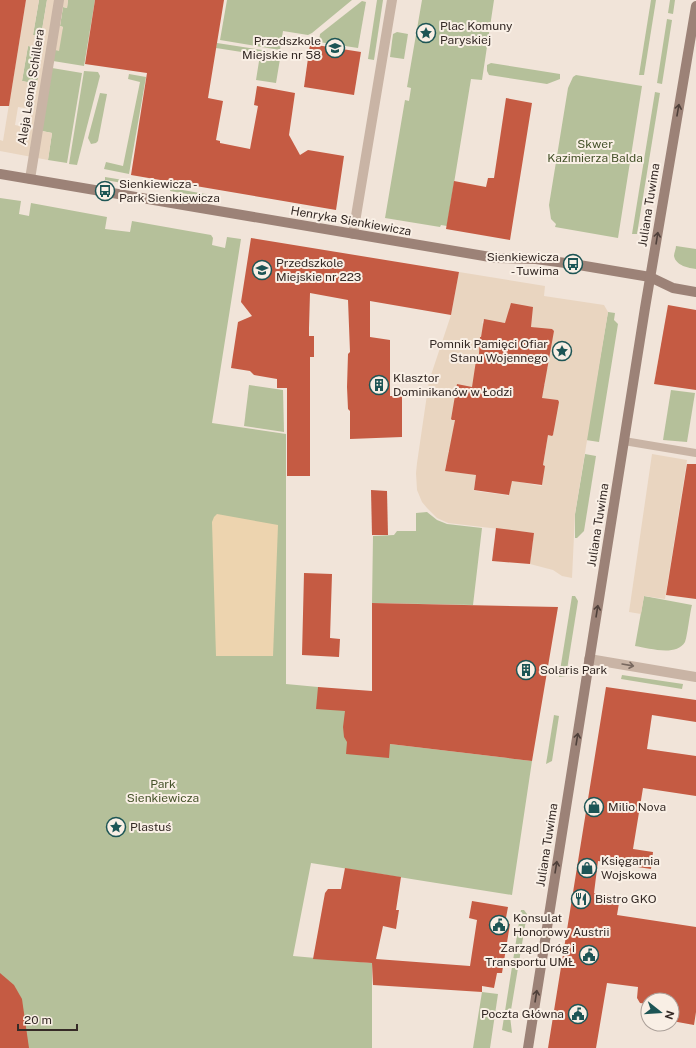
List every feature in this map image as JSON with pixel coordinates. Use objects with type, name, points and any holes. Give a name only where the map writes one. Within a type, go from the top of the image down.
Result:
[{"type":"street","name":"Aleja Leona Schillera","points":[[30,179],[59,0]]},
{"type":"street","points":[[353,234],[392,0]]},
{"type":"street","name":"Juliana Tuwima","points":[[528,1048],[650,277],[696,6]]},
{"type":"street","name":"Henryka Sienkiewicza","points":[[0,174],[496,258],[536,259],[650,277],[673,288],[696,292]]},
{"type":"street","points":[[589,659],[696,677]]},
{"type":"lane","points":[[624,441],[696,453]]},
{"type":"green space","points":[[39,0],[47,0],[41,36],[33,35]]},
{"type":"green space","points":[[68,0],[95,0],[84,66],[53,61],[63,27],[60,26],[63,7],[67,8]]},
{"type":"green space","points":[[227,0],[352,0],[308,35],[283,31],[280,50],[220,40]]},
{"type":"green space","points":[[377,0],[383,0],[374,60],[368,59]]},
{"type":"green space","points":[[422,0],[494,0],[482,80],[471,79],[447,226],[441,225],[440,227],[385,218],[405,100],[409,101],[411,88],[407,87]]},
{"type":"green space","points":[[651,0],[656,0],[644,75],[639,75]]},
{"type":"green space","points":[[670,0],[675,0],[673,14],[668,13]]},
{"type":"green space","points":[[362,1],[366,2],[358,48],[319,42],[320,34]]},
{"type":"green space","points":[[667,19],[672,20],[662,84],[657,83]]},
{"type":"green space","points":[[397,32],[408,34],[404,59],[390,57],[393,34]]},
{"type":"green space","points":[[217,43],[281,53],[276,83],[256,80],[260,55],[216,48]]},
{"type":"green space","points":[[28,46],[43,49],[37,84],[22,81]]},
{"type":"green space","points":[[491,63],[560,74],[560,79],[547,84],[489,75],[487,65]]},
{"type":"green space","points":[[52,68],[82,73],[67,163],[48,160],[52,133],[42,131]]},
{"type":"green space","points":[[84,71],[98,72],[100,76],[77,165],[69,164]]},
{"type":"green space","points":[[129,74],[146,77],[129,174],[104,169],[106,162],[123,166],[140,82],[128,79]]},
{"type":"green space","name":"Skwer Kazimierza Balda","points":[[576,75],[642,86],[618,238],[555,227],[556,224],[551,219],[549,205],[568,88],[573,77]]},
{"type":"green space","points":[[655,92],[660,93],[637,234],[632,234]]},
{"type":"green space","points":[[100,93],[107,94],[98,141],[91,144],[88,138]]},
{"type":"green space","points":[[105,177],[153,185],[152,188],[105,180]]},
{"type":"green space","points":[[171,188],[217,196],[217,199],[170,191]]},
{"type":"green space","name":"Park Sienkiewicza","points":[[0,198],[21,201],[19,214],[29,216],[31,203],[107,217],[105,229],[130,232],[132,221],[211,235],[213,238],[212,245],[225,248],[227,237],[241,239],[212,423],[286,434],[286,684],[318,687],[390,744],[532,761],[512,895],[311,863],[293,956],[372,963],[372,1048],[0,1048]]},
{"type":"green space","points":[[676,246],[696,249],[696,269],[683,266],[677,262],[674,256]]},
{"type":"green space","points":[[608,312],[615,313],[614,320],[618,324],[599,442],[586,440]]},
{"type":"green space","points":[[249,385],[283,390],[284,432],[244,426]]},
{"type":"green space","points":[[671,390],[695,393],[687,442],[663,440]]},
{"type":"green space","points":[[585,454],[596,456],[584,531],[577,538],[575,538],[575,514]]},
{"type":"green space","points":[[427,512],[437,520],[447,524],[482,528],[473,605],[372,603],[373,536],[394,535],[397,531],[416,531],[416,513]]},
{"type":"green space","points":[[572,596],[575,596],[578,601],[566,676],[559,677]]},
{"type":"green space","points":[[644,596],[692,605],[686,640],[681,647],[669,650],[655,650],[635,646]]},
{"type":"green space","points":[[622,675],[683,684],[682,689],[621,679]]},
{"type":"green space","points":[[554,715],[559,716],[552,761],[546,764]]},
{"type":"green space","points":[[521,910],[524,910],[527,914],[510,1016],[512,1033],[502,1030]]},
{"type":"green space","points":[[482,992],[498,994],[490,1048],[473,1048]]},
{"type":"sand","points":[[217,514],[278,525],[273,656],[216,656],[212,522]]},
{"type":"shaded area","points":[[26,0],[39,0],[33,35],[41,36],[47,0],[68,0],[67,8],[63,7],[60,26],[63,27],[59,51],[55,50],[42,131],[52,133],[48,160],[0,151],[0,140],[3,141]],"holes":[[[28,46],[43,49],[37,84],[22,81]],[[18,107],[32,109],[29,128],[15,125]]]},
{"type":"shaded area","points":[[459,272],[545,286],[544,296],[604,305],[608,312],[575,514],[572,578],[562,576],[553,570],[530,564],[534,533],[448,523],[437,518],[422,502],[417,490],[416,473],[429,381],[451,315]],"holes":[[[509,307],[532,307],[529,327],[535,327],[548,365],[548,368],[546,368],[545,385],[541,399],[558,400],[554,432],[551,436],[548,434],[543,465],[545,466],[542,485],[511,480],[508,496],[475,491],[476,475],[445,469],[449,453],[448,451],[451,451],[455,419],[452,420],[451,418],[457,389],[455,388],[456,386],[473,388],[481,341],[480,337],[484,324],[482,323],[483,320],[508,324]]]},
{"type":"shaded area","points":[[652,454],[687,460],[665,599],[644,596],[641,614],[629,612]]},
{"type":"building","points":[[0,0],[26,0],[9,106],[0,106]]},
{"type":"building","points":[[95,0],[224,0],[208,98],[223,101],[216,140],[220,141],[220,143],[250,149],[258,106],[254,105],[257,86],[295,93],[289,135],[300,155],[308,150],[344,156],[336,210],[131,175],[147,73],[85,64]]},
{"type":"building","points":[[310,44],[361,52],[354,95],[304,87]]},
{"type":"building","points":[[506,98],[532,103],[510,240],[446,229],[454,181],[486,187],[488,178],[494,178]]},
{"type":"building","points":[[251,238],[459,272],[451,315],[370,301],[370,337],[390,340],[390,396],[402,396],[402,437],[350,439],[350,411],[348,409],[347,387],[348,354],[350,352],[348,300],[310,293],[309,336],[314,336],[314,357],[310,357],[310,476],[287,476],[287,388],[277,388],[277,379],[254,375],[250,371],[231,368],[238,322],[252,316],[241,302]]},
{"type":"building","points":[[511,303],[533,307],[531,327],[552,329],[554,331],[542,398],[558,400],[559,402],[553,435],[548,435],[543,465],[545,466],[542,485],[512,481],[509,495],[474,490],[476,475],[445,471],[455,420],[451,419],[457,384],[472,387],[484,319],[505,323]]},
{"type":"building","points":[[668,305],[696,310],[696,390],[654,384]]},
{"type":"building","points":[[687,464],[696,464],[696,599],[666,595]]},
{"type":"building","points":[[371,490],[387,491],[388,535],[372,535]]},
{"type":"building","points":[[496,528],[534,533],[530,564],[492,561]]},
{"type":"building","points":[[304,573],[332,574],[330,638],[340,639],[339,657],[302,655]]},
{"type":"building","name":"Solaris Park","points":[[372,603],[558,607],[532,761],[390,744],[389,758],[346,754],[347,742],[344,737],[343,727],[345,711],[316,709],[318,687],[372,691]]},
{"type":"building","points":[[606,687],[696,700],[696,722],[652,715],[647,749],[696,756],[696,796],[643,788],[633,849],[653,852],[651,869],[598,861],[594,893],[620,897],[617,915],[696,927],[696,1012],[694,1025],[680,1022],[680,992],[640,992],[640,1003],[637,998],[638,987],[607,983],[596,1048],[548,1048]]},
{"type":"building","points":[[345,868],[401,877],[396,910],[399,910],[396,929],[383,926],[376,959],[470,966],[477,920],[469,918],[472,901],[508,907],[505,923],[510,924],[502,973],[497,973],[494,988],[482,986],[482,992],[373,985],[372,963],[313,959],[325,893],[328,889],[341,889]]},
{"type":"building","points":[[0,973],[14,985],[22,999],[29,1048],[0,1048]]},
{"type":"place","name":"Plac Komuny Paryskiej","points":[[426,33]]},
{"type":"place","name":"Przedszkole Miejskie nr 58","points":[[335,48]]},
{"type":"place","name":"Sienkiewicza - Park Sienkiewicza","points":[[105,191]]},
{"type":"place","name":"Sienkiewicza - Tuwima","points":[[573,264]]},
{"type":"place","name":"Przedszkole Miejskie nr 223","points":[[262,270]]},
{"type":"place","name":"Pomnik Pamięci Ofiar Stanu Wojennego","points":[[562,351]]},
{"type":"place","name":"Klasztor Dominikanów w Łodzi","points":[[379,385]]},
{"type":"place","name":"Solaris Park","points":[[526,670]]},
{"type":"place","name":"Milio Nova","points":[[594,807]]},
{"type":"place","name":"Plastuś","points":[[116,827]]},
{"type":"place","name":"Księgarnia Wojskowa","points":[[587,868]]},
{"type":"place","name":"Bistro GKO","points":[[581,899]]},
{"type":"place","name":"Konsulat Honorowy Austrii","points":[[499,925]]},
{"type":"place","name":"Zarząd Dróg i Transportu UMŁ","points":[[589,955]]},
{"type":"place","name":"Poczta Główna","points":[[578,1014]]}]
